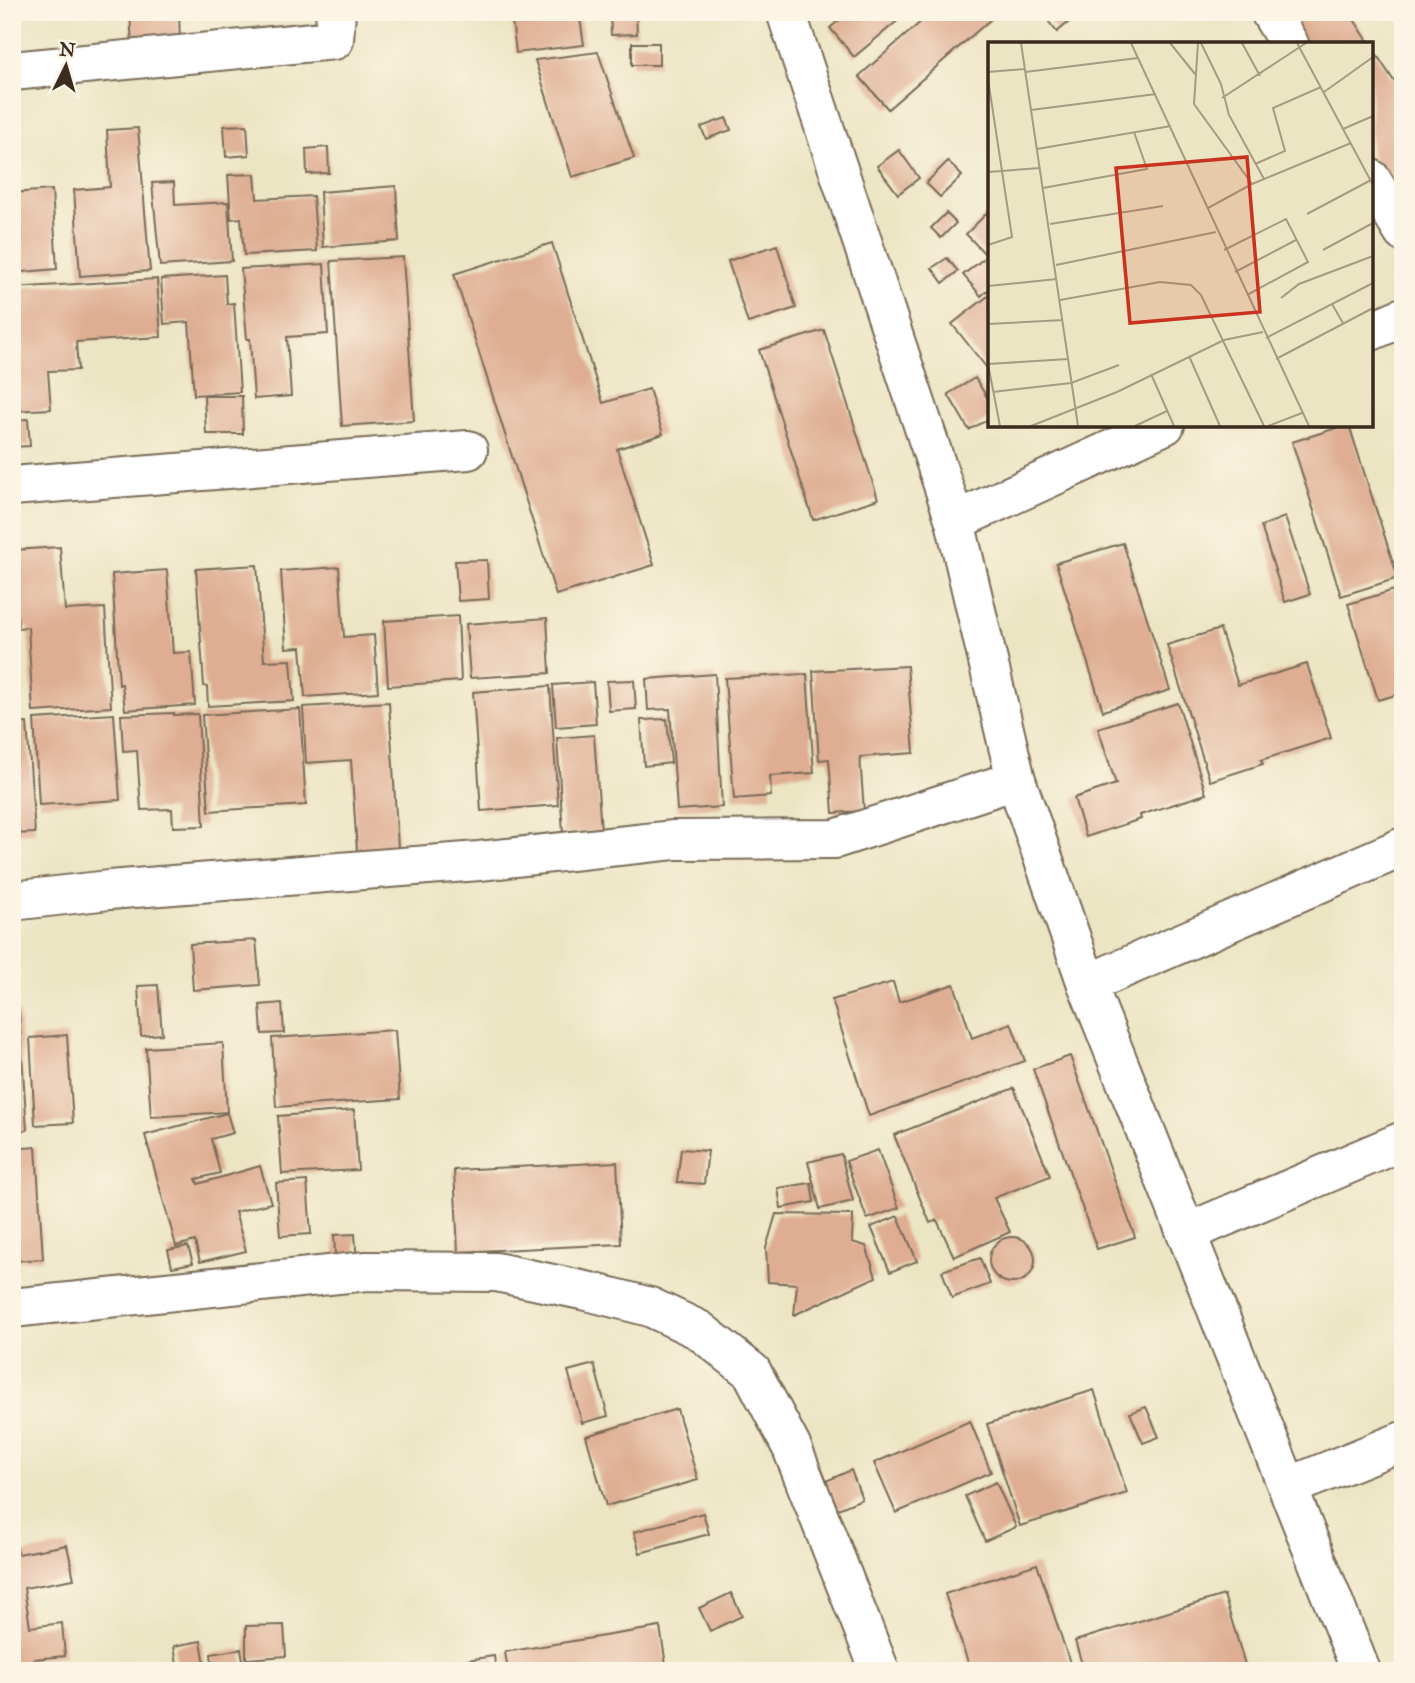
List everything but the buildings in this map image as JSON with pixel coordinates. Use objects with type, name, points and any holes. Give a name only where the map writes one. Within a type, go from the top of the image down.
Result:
[{"type":"street","points":[[12,71],[334,40],[336,12]]},
{"type":"street","points":[[786,12],[956,521],[1016,780],[1087,984],[1361,1671]]},
{"type":"street","points":[[1270,12],[1288,42]]},
{"type":"street","points":[[1373,182],[1403,232]]},
{"type":"street","points":[[1373,330],[1403,317]]},
{"type":"street","points":[[956,521],[1161,427]]},
{"type":"street","points":[[12,486],[468,450]]},
{"type":"street","points":[[12,901],[109,890],[479,861],[674,839],[835,839],[1016,780]]},
{"type":"street","points":[[1087,984],[1403,847]]},
{"type":"street","points":[[1186,1233],[1403,1141]]},
{"type":"street","points":[[12,1308],[367,1271],[496,1272],[650,1307],[699,1330],[752,1372],[792,1448],[880,1671]]},
{"type":"street","points":[[1288,1487],[1403,1441]]}]
